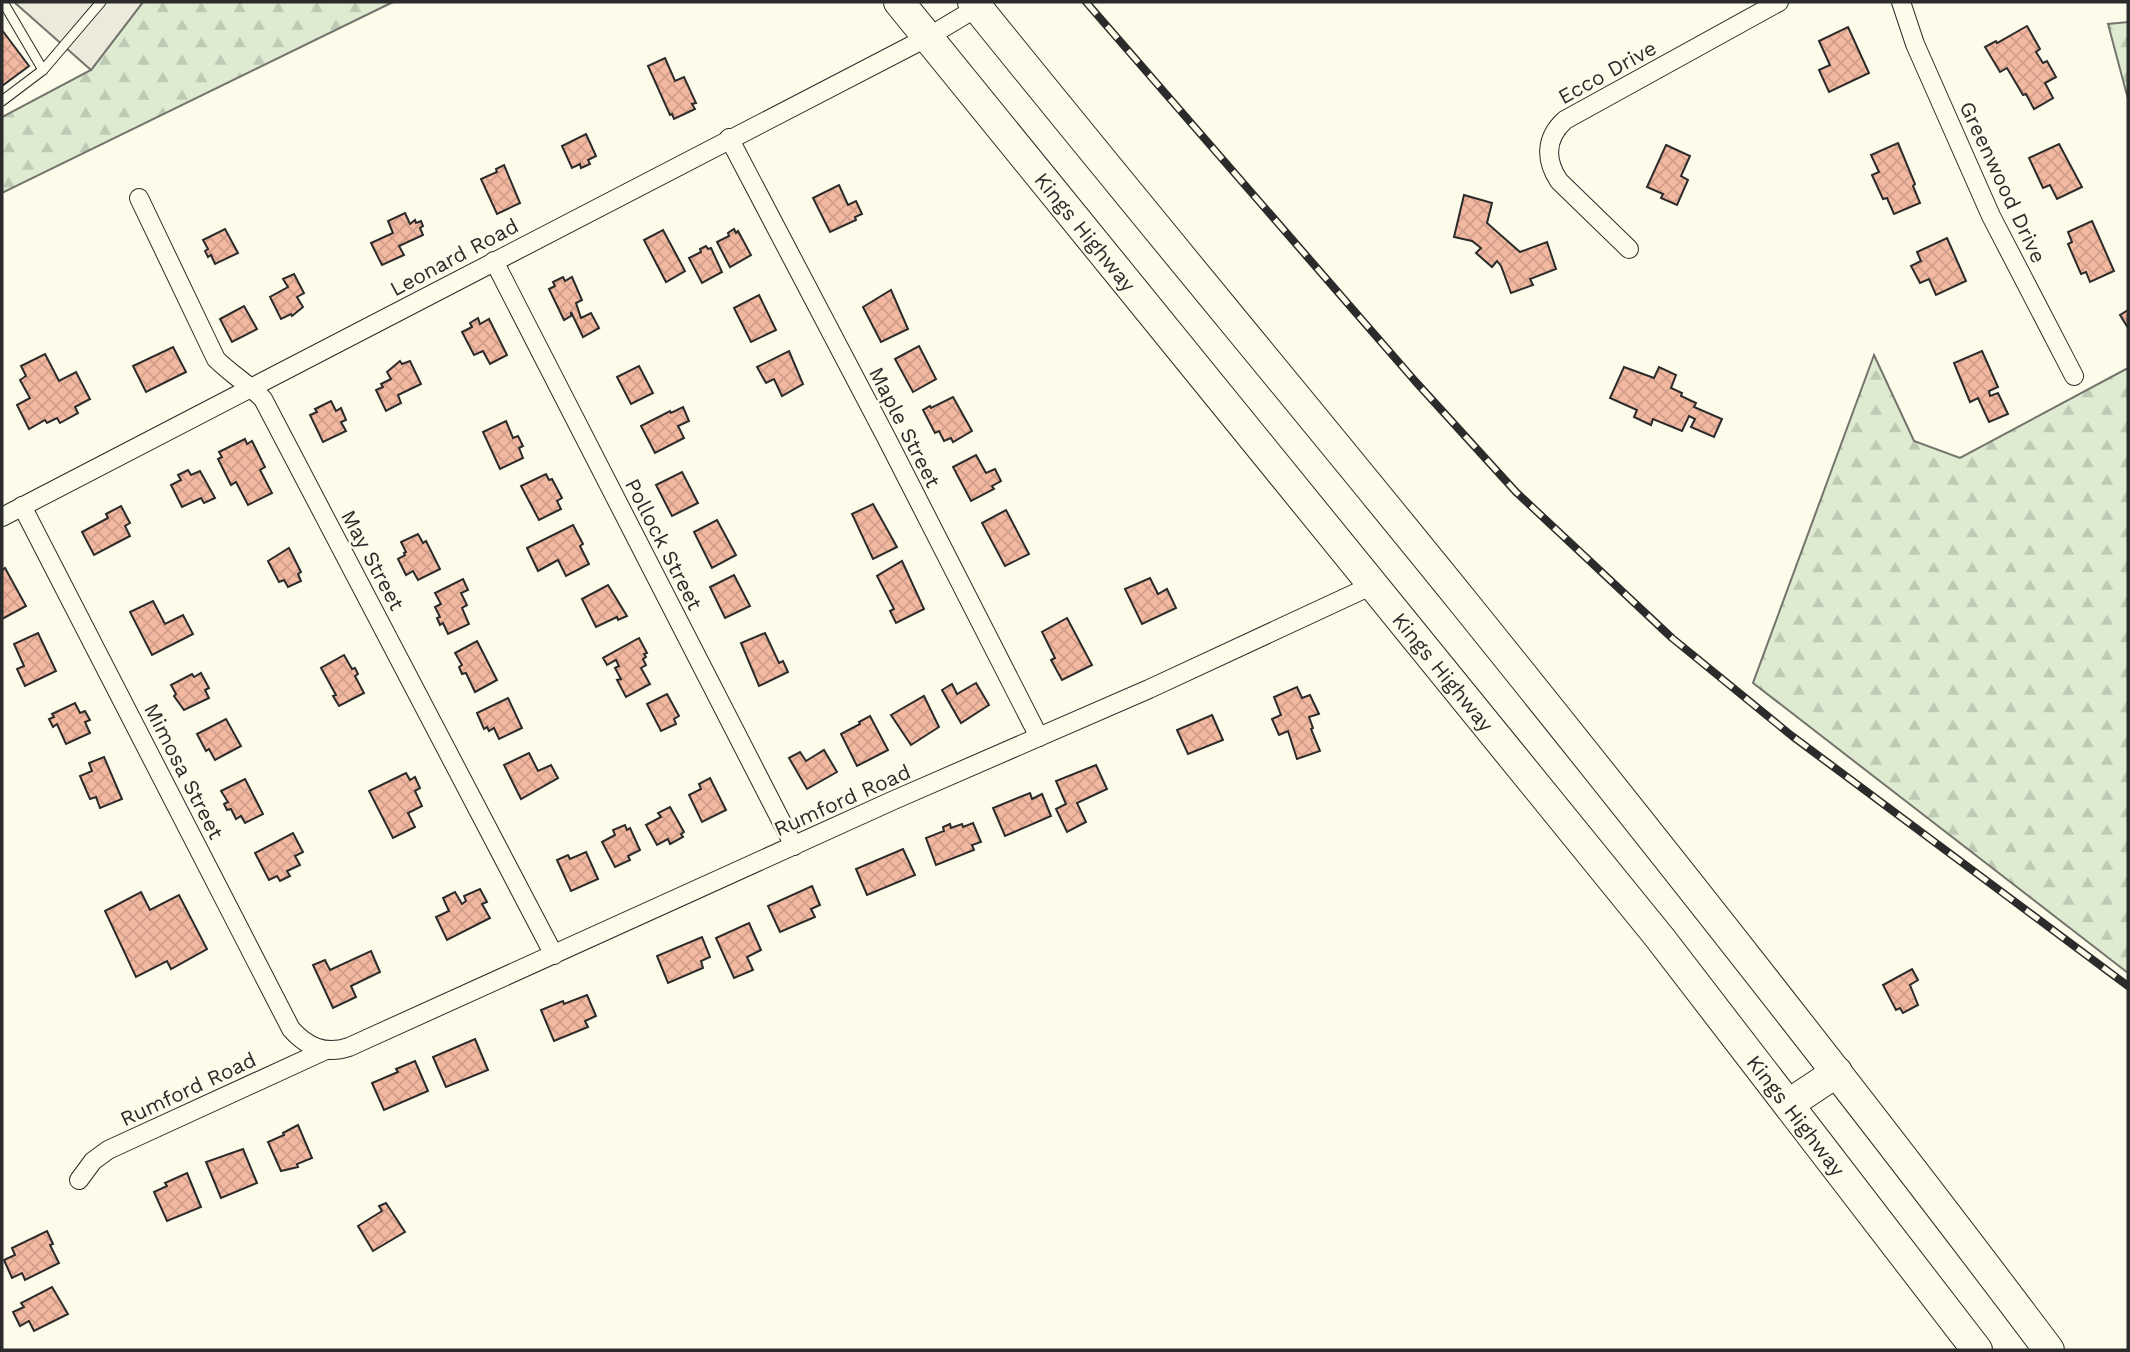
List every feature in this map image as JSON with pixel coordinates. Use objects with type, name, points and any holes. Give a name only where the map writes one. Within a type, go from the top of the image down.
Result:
[{"type":"highway","name":"Kings Highway","points":[[899,2],[1375,584],[1660,938],[1977,1350]]},
{"type":"highway","points":[[979,4],[1680,872],[2049,1350]]},
{"type":"highway","points":[[1789,1104],[1837,1072]]},
{"type":"street","name":"Ecco Drive","points":[[1629,249],[1559,181],[1552,170],[1548,157],[1549,143],[1555,131],[1564,120],[1779,2]]},
{"type":"street","name":"Greenwood Drive","points":[[1901,2],[1914,44],[1991,216],[2074,376]]},
{"type":"street","name":"Leonard Road","points":[[2,517],[928,37],[979,4]]},
{"type":"street","name":"Maple Street","points":[[729,138],[1040,737]]},
{"type":"street","name":"May Street","points":[[139,198],[216,359],[263,399],[554,955]]},
{"type":"street","name":"Pollock Street","points":[[494,261],[794,846]]},
{"type":"street","name":"Mimosa Street","points":[[22,506],[291,1030],[301,1040],[320,1049]]},
{"type":"street","name":"Rumford Road","points":[[79,1180],[93,1161],[108,1150],[320,1049],[349,1047],[1149,689],[1375,584]]},
{"type":"lane","points":[[3,2],[43,70]]},
{"type":"lane","points":[[2,101],[43,70],[102,2]]},
{"type":"green space","points":[[143,2],[393,2],[2,193],[2,117],[91,70]]},
{"type":"green space","points":[[2128,22],[2128,99],[2108,24]]},
{"type":"green space","points":[[1874,355],[1914,441],[1960,458],[2128,368],[2128,973],[1753,683]]},
{"type":"shaded area","points":[[14,2],[143,2],[91,70]]},
{"type":"building","points":[[2027,26],[2040,49],[2036,52],[2043,63],[2047,61],[2056,77],[2045,83],[2053,98],[2034,109],[2007,68],[2000,72],[1985,47]]},
{"type":"building","points":[[1848,27],[1869,73],[1829,92],[1819,70],[1830,65],[1819,41]]},
{"type":"building","points":[[2,30],[29,66],[2,86]]},
{"type":"building","points":[[665,58],[675,81],[684,77],[696,103],[692,104],[695,109],[674,119],[648,66]]},
{"type":"building","points":[[586,134],[596,156],[588,160],[590,164],[581,168],[580,164],[572,168],[562,146]]},
{"type":"building","points":[[1898,143],[1920,203],[1894,214],[1887,198],[1883,199],[1872,175],[1879,172],[1871,155]]},
{"type":"building","points":[[2059,144],[2082,187],[2057,199],[2050,185],[2043,188],[2029,158]]},
{"type":"building","points":[[1666,145],[1690,156],[1681,176],[1688,180],[1677,205],[1661,198],[1663,194],[1647,187]]},
{"type":"building","points":[[504,165],[520,203],[497,214],[481,179],[497,172],[496,169]]},
{"type":"building","points":[[839,185],[848,205],[856,201],[862,214],[855,217],[856,220],[830,232],[813,198]]},
{"type":"building","points":[[1464,195],[1492,203],[1487,223],[1520,252],[1547,242],[1556,269],[1530,279],[1533,285],[1511,293],[1497,261],[1492,267],[1476,253],[1481,248],[1472,241],[1454,237]]},
{"type":"building","points":[[405,213],[410,224],[415,220],[416,223],[421,221],[423,235],[399,246],[404,255],[382,265],[371,243],[393,233],[388,221]]},
{"type":"building","points":[[2092,221],[2114,271],[2090,282],[2086,272],[2081,274],[2068,244],[2072,242],[2068,232]]},
{"type":"building","points":[[225,229],[238,253],[215,264],[211,255],[208,257],[205,251],[208,249],[203,240]]},
{"type":"building","points":[[734,229],[736,233],[738,231],[751,255],[730,267],[717,242],[729,236],[728,233]]},
{"type":"building","points":[[663,230],[685,271],[666,282],[644,240]]},
{"type":"building","points":[[1947,238],[1966,281],[1936,295],[1929,279],[1920,283],[1911,266],[1921,261],[1917,252]]},
{"type":"building","points":[[706,246],[711,248],[722,272],[702,283],[689,258]]},
{"type":"building","points":[[294,274],[304,293],[297,297],[303,307],[292,316],[291,314],[281,319],[270,297],[288,287],[283,279]]},
{"type":"building","points":[[563,277],[565,281],[572,277],[582,300],[576,303],[581,318],[591,313],[599,328],[583,337],[571,312],[571,316],[564,320],[549,289],[555,286],[553,282]]},
{"type":"building","points":[[891,290],[908,329],[881,342],[863,307]]},
{"type":"building","points":[[759,295],[776,330],[751,342],[734,308]]},
{"type":"building","points":[[244,306],[257,329],[232,342],[220,319]]},
{"type":"building","points":[[2128,310],[2128,328],[2120,315]]},
{"type":"building","points":[[478,318],[480,324],[489,319],[507,355],[490,364],[483,351],[474,355],[462,332],[472,327],[470,323]]},
{"type":"building","points":[[919,346],[936,379],[913,392],[895,359]]},
{"type":"building","points":[[173,347],[186,372],[146,392],[133,366]]},
{"type":"building","points":[[789,351],[803,384],[782,396],[774,379],[766,383],[757,367]]},
{"type":"building","points":[[1982,351],[1998,387],[1989,391],[1990,396],[1998,393],[2008,414],[1989,422],[1978,398],[1970,402],[1954,363]]},
{"type":"building","points":[[45,354],[59,381],[76,372],[90,399],[75,407],[78,413],[60,423],[57,418],[47,423],[45,420],[29,429],[17,405],[30,398],[20,380],[26,376],[21,366]]},
{"type":"building","points":[[400,361],[402,364],[410,361],[421,384],[398,395],[401,403],[386,411],[376,390],[391,379],[387,372]]},
{"type":"building","points":[[639,366],[653,393],[631,404],[617,377]]},
{"type":"building","points":[[1624,367],[1654,378],[1659,367],[1676,375],[1671,388],[1696,403],[1694,407],[1722,419],[1714,437],[1691,427],[1695,419],[1689,416],[1682,431],[1653,419],[1651,425],[1634,417],[1637,410],[1610,398]]},
{"type":"building","points":[[953,397],[972,431],[953,442],[951,438],[944,441],[939,431],[935,433],[923,410]]},
{"type":"building","points":[[331,401],[336,411],[341,408],[346,420],[341,422],[346,431],[323,442],[310,415],[317,412],[315,409]]},
{"type":"building","points":[[683,407],[689,421],[678,426],[684,438],[655,453],[641,426]]},
{"type":"building","points":[[506,421],[513,438],[518,436],[523,446],[519,448],[523,458],[500,469],[483,432]]},
{"type":"building","points":[[245,439],[247,444],[252,441],[265,467],[260,470],[272,493],[248,505],[236,482],[231,485],[218,459],[222,457],[219,452]]},
{"type":"building","points":[[976,455],[986,473],[995,469],[1001,481],[992,486],[994,489],[971,501],[953,467]]},
{"type":"building","points":[[188,470],[191,475],[200,471],[215,498],[204,503],[201,498],[182,507],[171,485],[181,480],[178,475]]},
{"type":"building","points":[[682,472],[698,503],[672,516],[656,485]]},
{"type":"building","points":[[546,474],[549,480],[552,479],[562,498],[557,501],[561,509],[539,520],[521,486]]},
{"type":"building","points":[[873,504],[897,547],[873,559],[852,514]]},
{"type":"building","points":[[121,506],[130,523],[125,526],[130,536],[94,555],[82,532],[108,518],[106,514]]},
{"type":"building","points":[[1006,510],[1029,554],[1005,566],[982,523]]},
{"type":"building","points":[[717,520],[736,555],[712,568],[694,532]]},
{"type":"building","points":[[573,525],[589,564],[566,576],[558,560],[538,571],[527,548]]},
{"type":"building","points":[[418,534],[423,543],[426,541],[440,569],[418,580],[413,571],[406,575],[398,559],[406,552],[401,542]]},
{"type":"building","points":[[289,548],[301,572],[298,574],[301,581],[288,587],[284,580],[279,582],[268,561]]},
{"type":"building","points":[[902,561],[924,609],[896,623],[890,611],[894,609],[877,576]]},
{"type":"building","points":[[5,568],[26,606],[2,619],[2,570]]},
{"type":"building","points":[[734,575],[750,606],[725,618],[710,587]]},
{"type":"building","points":[[1150,578],[1158,594],[1167,589],[1176,608],[1142,624],[1125,589]]},
{"type":"building","points":[[463,579],[468,590],[461,593],[467,605],[462,608],[469,624],[448,634],[443,623],[440,625],[437,618],[440,617],[435,607],[441,604],[435,593]]},
{"type":"building","points":[[608,585],[627,616],[618,620],[617,617],[596,627],[582,599]]},
{"type":"building","points":[[153,601],[165,624],[183,615],[193,634],[152,655],[130,612]]},
{"type":"building","points":[[1067,618],[1092,665],[1062,680],[1051,660],[1055,658],[1042,632]]},
{"type":"building","points":[[38,633],[56,671],[25,686],[17,669],[24,666],[14,644]]},
{"type":"building","points":[[765,633],[779,663],[783,661],[788,672],[759,686],[741,643]]},
{"type":"building","points":[[639,638],[647,653],[643,659],[646,665],[641,668],[650,684],[626,697],[617,680],[621,679],[615,668],[619,666],[616,660],[607,665],[603,658]]},
{"type":"building","points":[[477,641],[497,680],[475,692],[466,673],[462,674],[459,667],[462,665],[455,653]]},
{"type":"building","points":[[344,655],[352,669],[355,668],[358,674],[355,676],[364,693],[339,706],[321,668]]},
{"type":"building","points":[[201,673],[209,688],[205,690],[209,698],[184,710],[174,696],[176,694],[171,685],[192,674],[194,677]]},
{"type":"building","points":[[976,683],[989,705],[961,723],[942,690],[952,684],[957,694]]},
{"type":"building","points":[[1297,687],[1302,698],[1310,695],[1319,714],[1309,717],[1320,751],[1297,759],[1288,731],[1279,735],[1272,719],[1281,715],[1274,697]]},
{"type":"building","points":[[667,694],[679,716],[674,719],[676,724],[661,731],[647,704]]},
{"type":"building","points":[[924,696],[939,727],[911,745],[891,715]]},
{"type":"building","points":[[508,698],[522,728],[499,739],[494,728],[489,731],[487,727],[484,729],[477,713]]},
{"type":"building","points":[[75,703],[80,713],[85,711],[90,720],[85,722],[90,733],[66,744],[57,724],[53,727],[49,719],[54,717],[52,714]]},
{"type":"building","points":[[1212,715],[1223,740],[1188,754],[1177,730]]},
{"type":"building","points":[[870,716],[888,750],[857,766],[841,734]]},
{"type":"building","points":[[226,719],[241,746],[215,760],[209,749],[206,751],[197,734]]},
{"type":"building","points":[[824,750],[837,772],[807,789],[789,758],[800,752],[806,761]]},
{"type":"building","points":[[529,753],[538,771],[551,765],[558,778],[521,799],[504,765]]},
{"type":"building","points":[[104,757],[122,799],[100,808],[96,797],[90,799],[80,776],[92,771],[89,763]]},
{"type":"building","points":[[1096,765],[1107,789],[1077,803],[1086,822],[1067,832],[1056,809],[1066,804],[1056,781]]},
{"type":"building","points":[[406,773],[410,780],[415,777],[420,788],[415,791],[422,806],[408,813],[415,827],[393,838],[369,791]]},
{"type":"building","points":[[710,778],[726,810],[702,822],[689,795],[701,789],[699,784]]},
{"type":"building","points":[[245,779],[263,814],[245,823],[241,816],[236,819],[231,809],[227,810],[224,804],[228,802],[221,791]]},
{"type":"building","points":[[1030,793],[1032,799],[1042,794],[1051,816],[1005,836],[993,808]]},
{"type":"building","points":[[670,807],[684,832],[681,834],[683,837],[670,844],[668,839],[657,845],[646,825],[661,817],[658,813]]},
{"type":"building","points":[[973,823],[981,842],[972,845],[974,850],[936,865],[926,838],[944,831],[943,827],[950,824],[951,828]]},
{"type":"building","points":[[625,825],[627,830],[630,828],[640,850],[628,856],[630,860],[615,867],[602,842],[615,835],[613,830]]},
{"type":"building","points":[[293,833],[303,852],[295,856],[300,865],[287,871],[290,876],[280,881],[277,876],[269,880],[255,853]]},
{"type":"building","points":[[903,849],[915,875],[867,895],[856,869]]},
{"type":"building","points":[[586,852],[598,879],[571,891],[557,860],[568,855],[570,859]]},
{"type":"building","points":[[812,886],[820,905],[811,909],[815,917],[780,932],[768,906]]},
{"type":"building","points":[[480,889],[487,902],[482,904],[490,918],[447,940],[436,917],[449,911],[443,898],[455,892],[462,904],[466,901],[464,896]]},
{"type":"building","points":[[141,892],[150,910],[179,895],[207,949],[171,969],[167,961],[136,977],[105,911]]},
{"type":"building","points":[[749,923],[761,950],[747,957],[753,970],[734,978],[716,938]]},
{"type":"building","points":[[702,937],[710,957],[701,961],[703,968],[668,983],[657,956]]},
{"type":"building","points":[[371,951],[380,972],[351,986],[356,997],[333,1008],[313,965],[325,960],[330,970]]},
{"type":"building","points":[[1912,969],[1918,980],[1910,985],[1918,1005],[1903,1013],[1900,1008],[1896,1010],[1883,985]]},
{"type":"building","points":[[587,995],[596,1016],[585,1021],[588,1027],[554,1041],[541,1010]]},
{"type":"building","points":[[475,1039],[488,1070],[446,1087],[433,1057]]},
{"type":"building","points":[[415,1061],[428,1091],[384,1110],[372,1083]]},
{"type":"building","points":[[298,1125],[312,1158],[297,1164],[298,1167],[281,1171],[268,1142]]},
{"type":"building","points":[[243,1149],[257,1183],[221,1198],[206,1162]]},
{"type":"building","points":[[187,1173],[201,1207],[167,1221],[154,1192],[167,1186],[165,1183]]},
{"type":"building","points":[[386,1203],[405,1232],[373,1251],[358,1226],[382,1211],[379,1206]]},
{"type":"building","points":[[47,1231],[53,1244],[50,1245],[59,1263],[25,1280],[22,1273],[12,1278],[4,1260],[15,1255],[12,1248]]},
{"type":"building","points":[[52,1287],[68,1314],[34,1331],[29,1321],[20,1326],[13,1312],[24,1307],[21,1303]]},
{"type":"railway","points":[[1086,2],[1415,381],[1516,492],[1672,638],[1792,736],[2128,986]]}]
